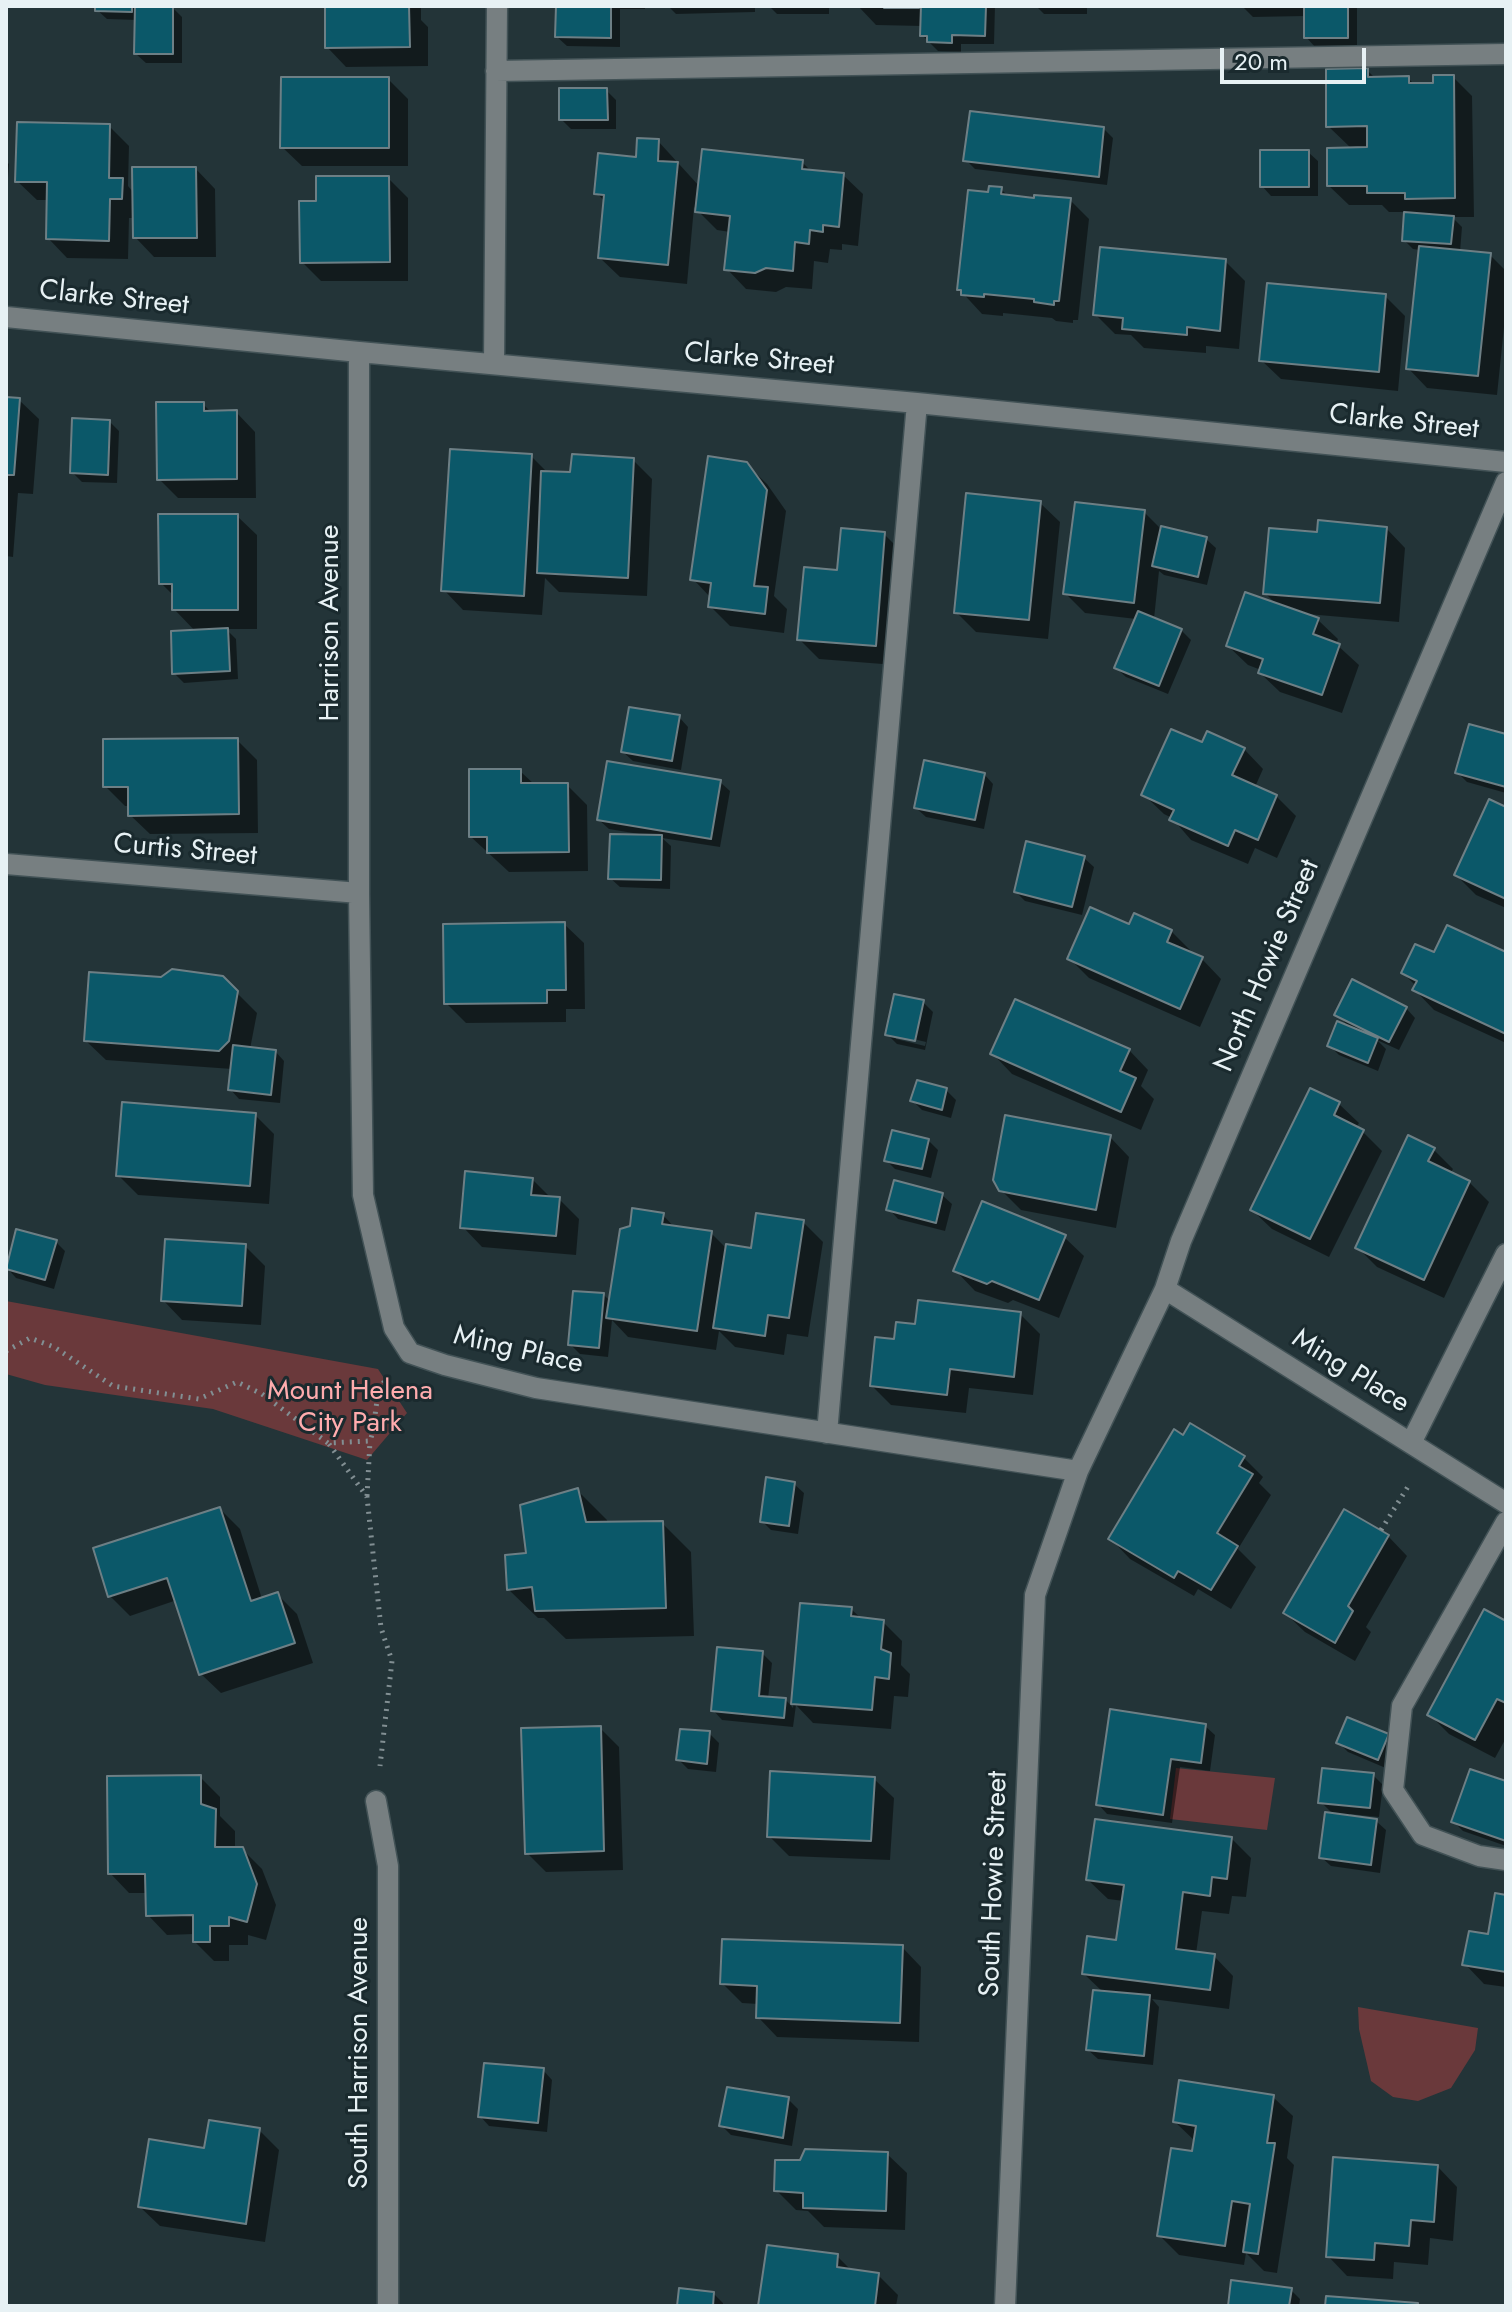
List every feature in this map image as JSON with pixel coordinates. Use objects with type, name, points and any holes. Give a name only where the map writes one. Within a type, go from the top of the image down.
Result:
[{"type":"street","points":[[494,363],[497,6]]},
{"type":"street","points":[[496,71],[1506,54]]},
{"type":"street","name":"Clarke Street","points":[[6,317],[1506,462]]},
{"type":"street","name":"Harrison Avenue","points":[[359,352],[359,893]]},
{"type":"street","points":[[827,1433],[917,403]]},
{"type":"street","name":"North Howie Street","points":[[1078,1471],[1165,1289],[1181,1241],[1506,482]]},
{"type":"street","name":"Curtis Street","points":[[6,864],[359,893]]},
{"type":"street","name":"Ming Place","points":[[359,893],[363,1195],[394,1328],[410,1353],[536,1388],[1078,1471]]},
{"type":"street","points":[[1411,1443],[1506,1254]]},
{"type":"street","name":"Ming Place","points":[[1165,1289],[1506,1503]]},
{"type":"street","name":"South Howie Street","points":[[1005,2306],[1035,1595],[1078,1471]]},
{"type":"street","points":[[1506,1522],[1402,1706],[1393,1790],[1423,1835],[1479,1856],[1506,1860]]},
{"type":"street","name":"South Harrison Avenue","points":[[376,1801],[388,1866],[388,2306]]},
{"type":"path","points":[[6,1351],[30,1338],[54,1347],[113,1386],[199,1399],[237,1382],[262,1394],[328,1443],[367,1497]]},
{"type":"path","points":[[376,1801],[392,1661],[381,1628],[367,1497],[370,1441],[376,1425],[373,1412],[385,1380],[410,1353]]},
{"type":"path","points":[[328,1443],[370,1441]]},
{"type":"path","points":[[1381,1530],[1409,1485]]},
{"type":"green space","name":"Mount Helena City Park","points":[[6,1301],[378,1369],[407,1413],[367,1460],[213,1409],[45,1385],[6,1374]]},
{"type":"green space","points":[[1176,1768],[1275,1778],[1267,1830],[1170,1819]]},
{"type":"green space","points":[[1358,2007],[1478,2028],[1475,2050],[1451,2088],[1418,2101],[1393,2097],[1371,2081],[1359,2029]]},
{"type":"building","points":[[95,6],[132,6],[132,12],[95,11]]},
{"type":"building","points":[[135,6],[173,6],[173,54],[134,54]]},
{"type":"building","points":[[325,6],[409,6],[410,47],[325,48]]},
{"type":"building","points":[[556,6],[611,6],[611,38],[555,37]]},
{"type":"building","points":[[919,6],[919,8],[884,8]]},
{"type":"building","points":[[921,6],[986,6],[985,36],[952,35],[952,43],[927,42],[927,36],[920,36]]},
{"type":"building","points":[[1304,6],[1348,6],[1348,38],[1304,38]]},
{"type":"building","points":[[1368,68],[1368,77],[1409,76],[1409,83],[1433,83],[1433,75],[1454,75],[1455,198],[1405,199],[1405,193],[1367,193],[1367,186],[1327,186],[1327,148],[1367,147],[1367,126],[1326,127],[1326,69]]},
{"type":"building","points":[[281,77],[389,77],[389,148],[280,148]]},
{"type":"building","points":[[559,88],[607,88],[608,120],[559,120]]},
{"type":"building","points":[[970,111],[1104,127],[1099,177],[963,161]]},
{"type":"building","points":[[17,122],[110,124],[109,178],[123,178],[122,199],[110,199],[109,241],[46,239],[47,182],[15,182]]},
{"type":"building","points":[[637,138],[659,139],[658,161],[678,162],[668,265],[598,258],[604,195],[594,194],[598,153],[636,157]]},
{"type":"building","points":[[702,149],[803,160],[802,169],[844,173],[839,227],[823,225],[823,232],[810,230],[809,244],[795,242],[793,271],[766,268],[755,273],[724,270],[730,216],[695,212]]},
{"type":"building","points":[[1260,150],[1309,150],[1309,187],[1260,187]]},
{"type":"building","points":[[132,167],[196,167],[197,238],[133,238]]},
{"type":"building","points":[[316,176],[389,176],[390,262],[300,263],[299,201],[316,201]]},
{"type":"building","points":[[989,186],[1002,187],[1001,194],[1071,198],[1059,301],[1054,301],[1054,305],[1034,302],[1034,299],[961,295],[961,290],[957,290],[968,190],[988,192]]},
{"type":"building","points":[[1404,212],[1454,216],[1451,244],[1402,241]]},
{"type":"building","points":[[1419,246],[1491,253],[1478,376],[1406,369]]},
{"type":"building","points":[[1100,247],[1226,259],[1220,331],[1187,327],[1187,335],[1122,329],[1123,318],[1093,315]]},
{"type":"building","points":[[1267,283],[1386,294],[1379,372],[1259,361]]},
{"type":"building","points":[[6,397],[20,398],[14,475],[6,475]]},
{"type":"building","points":[[156,402],[204,402],[204,411],[237,410],[237,479],[157,480]]},
{"type":"building","points":[[72,418],[110,420],[108,475],[70,473]]},
{"type":"building","points":[[450,449],[532,454],[524,596],[441,591]]},
{"type":"building","points":[[572,454],[634,458],[628,578],[537,573],[541,471],[570,472]]},
{"type":"building","points":[[708,456],[747,462],[767,490],[754,586],[768,587],[765,614],[708,607],[711,583],[690,580]]},
{"type":"building","points":[[966,493],[1041,501],[1029,620],[954,613]]},
{"type":"building","points":[[1075,502],[1145,510],[1134,603],[1063,594]]},
{"type":"building","points":[[158,514],[238,514],[238,610],[172,610],[172,584],[159,584]]},
{"type":"building","points":[[1318,520],[1387,527],[1380,603],[1263,594],[1269,528],[1317,532]]},
{"type":"building","points":[[1161,526],[1207,537],[1198,577],[1152,566]]},
{"type":"building","points":[[841,528],[885,532],[876,646],[797,640],[804,567],[837,570]]},
{"type":"building","points":[[1245,592],[1319,618],[1313,634],[1340,644],[1322,695],[1258,673],[1263,659],[1226,646]]},
{"type":"building","points":[[1138,611],[1182,629],[1159,686],[1114,668]]},
{"type":"building","points":[[228,628],[230,671],[172,674],[171,631]]},
{"type":"building","points":[[629,707],[680,715],[672,761],[621,752]]},
{"type":"building","points":[[1469,724],[1506,734],[1506,787],[1455,773]]},
{"type":"building","points":[[1171,729],[1202,742],[1207,731],[1245,748],[1232,775],[1277,795],[1258,840],[1235,830],[1228,846],[1169,820],[1174,810],[1141,795]]},
{"type":"building","points":[[238,738],[239,814],[128,816],[128,787],[103,787],[103,739]]},
{"type":"building","points":[[924,760],[985,773],[975,820],[914,808]]},
{"type":"building","points":[[607,761],[721,780],[711,839],[597,820]]},
{"type":"building","points":[[469,769],[521,769],[521,783],[568,783],[569,852],[487,853],[487,837],[469,837]]},
{"type":"building","points":[[1489,799],[1506,807],[1506,899],[1454,875]]},
{"type":"building","points":[[610,834],[662,835],[661,880],[608,879]]},
{"type":"building","points":[[1026,841],[1085,856],[1072,907],[1014,892]]},
{"type":"building","points":[[1090,907],[1129,924],[1134,913],[1172,930],[1167,942],[1203,957],[1180,1009],[1067,959]]},
{"type":"building","points":[[565,922],[566,990],[547,990],[547,1003],[444,1004],[443,924]]},
{"type":"building","points":[[1447,925],[1506,952],[1506,1034],[1412,990],[1417,981],[1401,973],[1415,944],[1434,952]]},
{"type":"building","points":[[172,969],[223,976],[238,991],[229,1041],[219,1051],[84,1041],[89,972],[161,977]]},
{"type":"building","points":[[1352,979],[1407,1007],[1389,1042],[1334,1015]]},
{"type":"building","points":[[894,994],[924,1000],[915,1041],[885,1035]]},
{"type":"building","points":[[1015,999],[1130,1049],[1120,1071],[1136,1078],[1121,1112],[990,1054]]},
{"type":"building","points":[[1337,1021],[1378,1038],[1368,1063],[1327,1046]]},
{"type":"building","points":[[233,1045],[276,1050],[271,1095],[228,1090]]},
{"type":"building","points":[[917,1080],[947,1088],[942,1110],[910,1101]]},
{"type":"building","points":[[1310,1088],[1340,1102],[1334,1115],[1364,1130],[1310,1239],[1250,1210]]},
{"type":"building","points":[[122,1102],[256,1113],[250,1186],[116,1176]]},
{"type":"building","points":[[1005,1115],[1111,1135],[1096,1210],[999,1191],[993,1180]]},
{"type":"building","points":[[892,1130],[929,1139],[922,1169],[884,1161]]},
{"type":"building","points":[[1408,1135],[1435,1148],[1428,1161],[1470,1181],[1424,1280],[1355,1248]]},
{"type":"building","points":[[465,1171],[533,1178],[531,1195],[560,1197],[556,1236],[460,1228]]},
{"type":"building","points":[[894,1180],[943,1193],[936,1223],[886,1210]]},
{"type":"building","points":[[982,1201],[1066,1235],[1039,1300],[992,1281],[987,1284],[953,1271]]},
{"type":"building","points":[[632,1208],[664,1213],[662,1224],[712,1231],[697,1331],[606,1318],[620,1229],[630,1226]]},
{"type":"building","points":[[756,1213],[804,1220],[789,1318],[768,1315],[765,1336],[713,1328],[726,1244],[751,1248]]},
{"type":"building","points":[[16,1229],[57,1240],[45,1280],[6,1269]]},
{"type":"building","points":[[165,1239],[246,1244],[242,1306],[161,1301]]},
{"type":"building","points":[[573,1291],[604,1293],[599,1348],[568,1345]]},
{"type":"building","points":[[918,1300],[1021,1312],[1014,1377],[950,1369],[947,1395],[870,1386],[875,1337],[894,1339],[896,1322],[915,1324]]},
{"type":"building","points":[[1190,1423],[1245,1456],[1239,1466],[1253,1474],[1217,1533],[1238,1546],[1211,1590],[1178,1571],[1174,1578],[1108,1539],[1174,1429],[1183,1435]]},
{"type":"building","points":[[766,1477],[795,1482],[789,1526],[760,1522]]},
{"type":"building","points":[[578,1488],[586,1522],[663,1521],[666,1608],[535,1611],[532,1587],[507,1590],[505,1555],[526,1553],[520,1505]]},
{"type":"building","points":[[220,1507],[251,1601],[278,1592],[295,1643],[199,1675],[167,1578],[108,1597],[93,1548]]},
{"type":"building","points":[[1344,1509],[1389,1535],[1348,1606],[1353,1611],[1335,1643],[1283,1613]]},
{"type":"building","points":[[800,1603],[852,1607],[851,1616],[884,1620],[881,1649],[891,1653],[889,1679],[875,1677],[872,1710],[791,1704]]},
{"type":"building","points":[[1484,1609],[1506,1621],[1506,1703],[1497,1699],[1475,1740],[1427,1715]]},
{"type":"building","points":[[717,1647],[763,1651],[759,1696],[786,1698],[784,1718],[711,1711]]},
{"type":"building","points":[[1110,1709],[1206,1724],[1201,1763],[1171,1759],[1163,1815],[1096,1805]]},
{"type":"building","points":[[1347,1717],[1389,1734],[1378,1760],[1336,1743]]},
{"type":"building","points":[[601,1726],[604,1851],[525,1854],[521,1728]]},
{"type":"building","points":[[680,1729],[710,1731],[707,1764],[676,1760]]},
{"type":"building","points":[[1322,1768],[1374,1773],[1370,1808],[1318,1803]]},
{"type":"building","points":[[1470,1769],[1506,1781],[1506,1841],[1451,1822]]},
{"type":"building","points":[[770,1771],[875,1777],[871,1841],[767,1837]]},
{"type":"building","points":[[201,1775],[201,1804],[216,1809],[215,1847],[243,1847],[257,1884],[247,1922],[229,1917],[229,1926],[210,1926],[210,1942],[193,1942],[193,1915],[146,1916],[145,1874],[108,1874],[107,1776]]},
{"type":"building","points":[[1325,1812],[1377,1819],[1371,1865],[1319,1858]]},
{"type":"building","points":[[1095,1819],[1232,1837],[1227,1879],[1212,1877],[1210,1896],[1183,1892],[1176,1949],[1215,1954],[1210,1990],[1082,1974],[1087,1936],[1116,1940],[1124,1885],[1086,1880]]},
{"type":"building","points":[[1495,1893],[1506,1895],[1506,1972],[1462,1965],[1469,1931],[1488,1934]]},
{"type":"building","points":[[722,1939],[903,1945],[900,2023],[756,2018],[757,1986],[720,1984]]},
{"type":"building","points":[[1093,1990],[1150,1995],[1144,2056],[1086,2050]]},
{"type":"building","points":[[484,2063],[544,2068],[538,2123],[478,2117]]},
{"type":"building","points":[[1179,2080],[1274,2095],[1267,2143],[1275,2143],[1258,2254],[1243,2252],[1250,2204],[1232,2201],[1225,2246],[1157,2236],[1171,2148],[1192,2151],[1196,2126],[1173,2122]]},
{"type":"building","points":[[727,2087],[789,2097],[783,2138],[719,2126]]},
{"type":"building","points":[[209,2120],[260,2128],[246,2224],[138,2207],[149,2139],[204,2148]]},
{"type":"building","points":[[805,2149],[888,2152],[886,2211],[803,2208],[803,2193],[774,2191],[775,2160],[800,2160]]},
{"type":"building","points":[[1333,2157],[1438,2165],[1434,2222],[1411,2220],[1409,2246],[1375,2243],[1374,2260],[1326,2257]]},
{"type":"building","points":[[767,2245],[838,2254],[837,2267],[879,2273],[875,2306],[758,2306]]},
{"type":"building","points":[[1231,2280],[1292,2288],[1289,2306],[1228,2306]]},
{"type":"building","points":[[679,2288],[714,2292],[713,2306],[677,2306]]},
{"type":"building","points":[[1326,2296],[1418,2303],[1418,2306],[1325,2306]]}]
